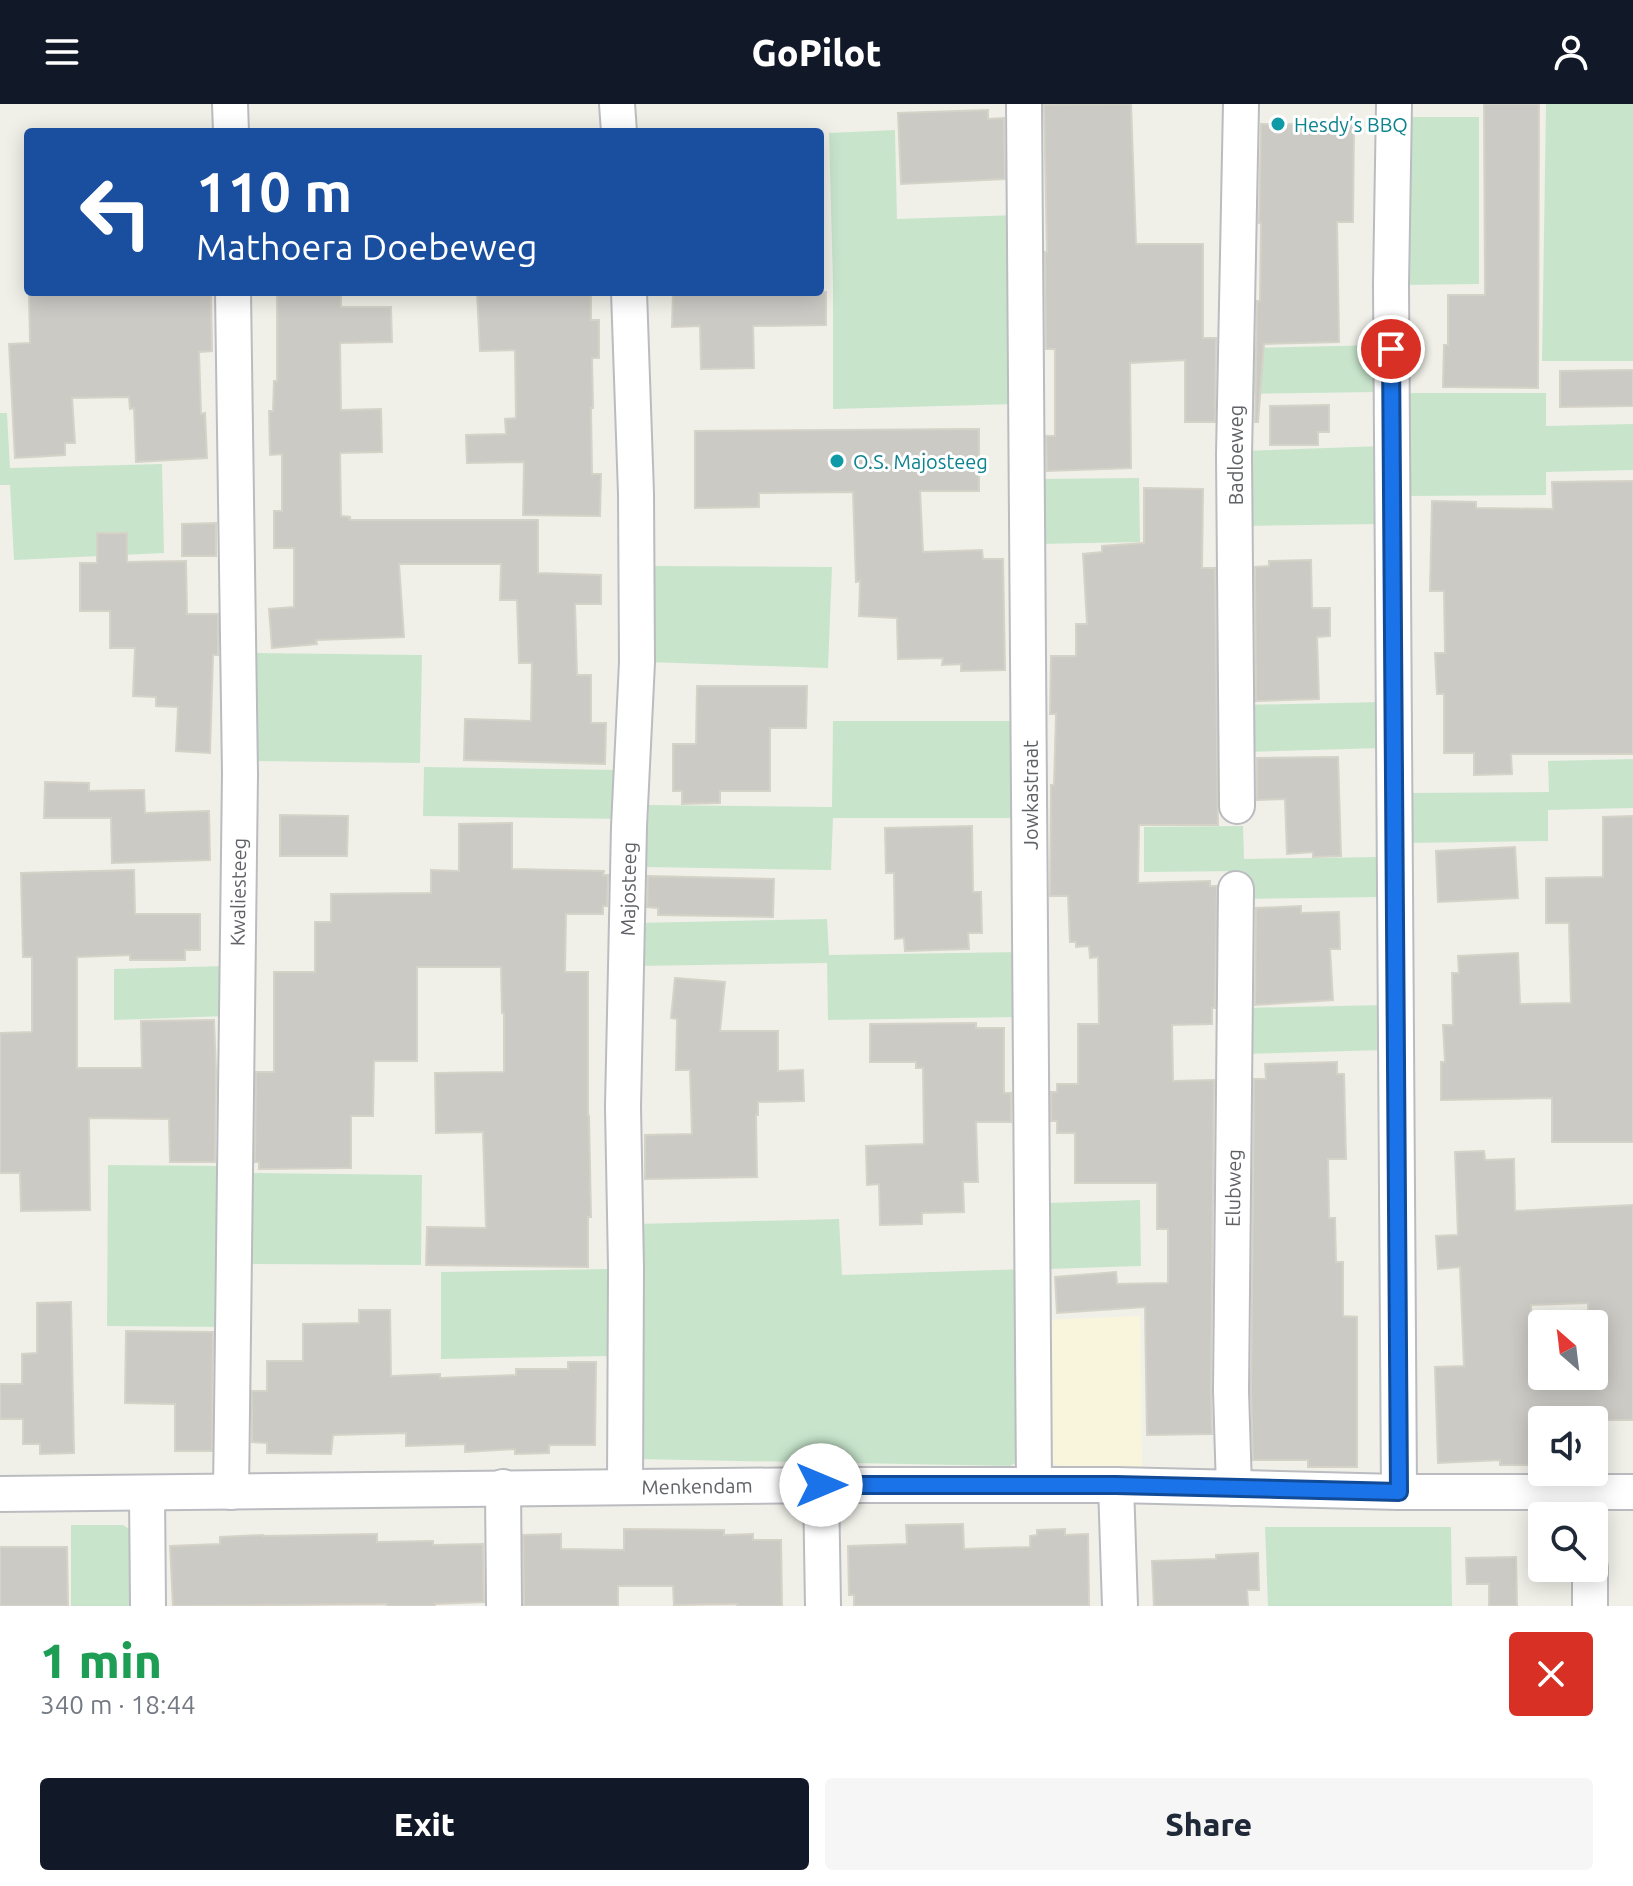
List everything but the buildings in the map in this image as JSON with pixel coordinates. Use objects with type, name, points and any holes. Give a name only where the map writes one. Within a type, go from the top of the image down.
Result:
[{"type":"street","points":[[230,104],[231,128]]},
{"type":"street","points":[[617,104],[619,128]]},
{"type":"street","name":"Jowkastraat","points":[[1024,104],[1034,1485]]},
{"type":"street","name":"Badloeweg","points":[[1237,806],[1234,455],[1241,104]]},
{"type":"street","points":[[1394,104],[1391,301],[1399,1492]]},
{"type":"street","name":"Kwaliesteeg","points":[[231,1492],[240,790],[233,296]]},
{"type":"street","name":"Majosteeg","points":[[625,1487],[623,1107],[629,827],[637,662],[636,494],[629,296]]},
{"type":"street","name":"Elubweg","points":[[1234,1488],[1231,1391],[1236,889]]},
{"type":"street","points":[[821,1485],[823,1606]]},
{"type":"street","points":[[1116,1485],[1120,1606]]},
{"type":"street","name":"Menkendam","points":[[0,1494],[503,1487],[1116,1485],[1399,1492],[1557,1502]]},
{"type":"street","points":[[503,1487],[504,1606]]},
{"type":"street","name":"Menkendam","points":[[1596,1502],[1633,1492]]},
{"type":"street","points":[[147,1493],[148,1606]]},
{"type":"street","points":[[1590,1582],[1590,1606]]},
{"type":"green space","points":[[1546,104],[1633,104],[1633,361],[1542,361]]},
{"type":"green space","points":[[1405,117],[1479,117],[1479,284],[1405,285]]},
{"type":"green space","points":[[895,130],[897,219],[1017,215],[1016,404],[833,409],[829,133]]},
{"type":"green space","points":[[1380,345],[1379,392],[1243,394],[1245,348]]},
{"type":"green space","points":[[1404,393],[1546,393],[1546,426],[1633,424],[1633,470],[1546,472],[1546,495],[1404,496]]},
{"type":"green space","points":[[0,413],[7,413],[10,468],[162,464],[164,553],[14,560],[10,485],[0,485]]},
{"type":"green space","points":[[1383,446],[1381,524],[1242,526],[1243,451]]},
{"type":"green space","points":[[1139,478],[1140,542],[1037,544],[1036,479]]},
{"type":"green space","points":[[651,566],[832,567],[828,668],[647,662]]},
{"type":"green space","points":[[253,653],[422,655],[420,763],[251,761]]},
{"type":"green space","points":[[1381,702],[1381,748],[1244,752],[1243,705]]},
{"type":"green space","points":[[833,721],[1017,721],[1016,818],[833,818],[831,870],[646,867],[649,805],[832,807]]},
{"type":"green space","points":[[1633,759],[1633,808],[1548,810],[1548,841],[1407,843],[1408,793],[1549,792],[1548,761]]},
{"type":"green space","points":[[424,767],[623,770],[622,819],[423,816]]},
{"type":"green space","points":[[1243,826],[1244,859],[1380,857],[1381,897],[1244,899],[1243,871],[1144,872],[1144,827]]},
{"type":"green space","points":[[827,919],[829,955],[1022,952],[1022,1017],[828,1020],[827,963],[635,966],[636,923]]},
{"type":"green space","points":[[226,966],[227,1016],[114,1020],[114,969]]},
{"type":"green space","points":[[1384,1005],[1385,1050],[1241,1054],[1240,1008]]},
{"type":"green space","points":[[108,1165],[226,1166],[224,1327],[107,1326]]},
{"type":"green space","points":[[243,1173],[422,1175],[421,1265],[242,1264]]},
{"type":"green space","points":[[1140,1200],[1141,1266],[1048,1269],[1047,1203]]},
{"type":"green space","points":[[839,1219],[842,1275],[1024,1269],[1021,1460],[1010,1466],[635,1459],[636,1224]]},
{"type":"green space","points":[[608,1269],[609,1356],[441,1359],[441,1272]]},
{"type":"green space","points":[[71,1525],[123,1525],[131,1530],[138,1606],[71,1606]]},
{"type":"green space","points":[[1265,1527],[1451,1527],[1452,1606],[1268,1606]]},
{"type":"sand","points":[[1140,1316],[1142,1468],[1064,1467],[1054,1464],[1050,1456],[1041,1320]]},
{"type":"place","name":"Hesdy’s BBQ","points":[[1278,124]]},
{"type":"place","name":"O.S. Majosteeg","points":[[837,461]]},
{"type":"route","points":[[821,1485],[1116,1485],[1399,1492],[1391,349]]}]
